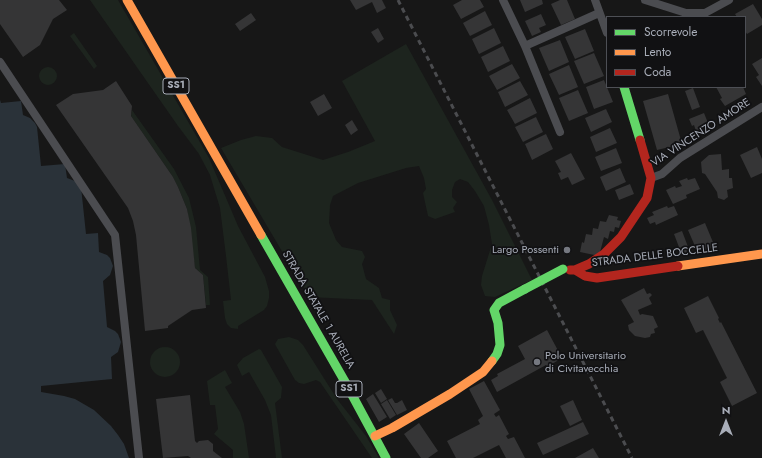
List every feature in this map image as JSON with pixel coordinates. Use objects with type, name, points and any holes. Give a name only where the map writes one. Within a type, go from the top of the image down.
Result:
[{"type":"street","name":"STRADA STATALE 1 AURELIA","points":[[127,0],[344,380],[386,458]]},
{"type":"street","points":[[503,0],[525,46],[560,132]]},
{"type":"street","points":[[594,0],[606,30]]},
{"type":"street","points":[[645,0],[686,13],[705,13],[729,0]]},
{"type":"street","points":[[525,46],[599,13]]},
{"type":"street","points":[[0,62],[115,235],[139,458]]},
{"type":"street","points":[[575,270],[589,264],[604,254],[621,237],[647,198],[651,178],[624,88]]},
{"type":"street","name":"VIA VINCENZO AMORE","points":[[651,178],[662,174],[680,158],[762,107]]},
{"type":"street","name":"STRADA DELLE BOCCELLE","points":[[374,436],[392,428],[450,394],[483,372],[497,354],[500,345],[494,310],[498,303],[563,269],[575,270],[585,276],[597,278],[762,254]]},
{"type":"shaded area","points":[[90,0],[118,0],[209,158],[238,226],[265,277],[269,291],[267,306],[264,310],[238,326],[238,329],[231,328],[227,324],[225,318],[223,301],[231,300],[220,208],[210,175],[199,154]]},
{"type":"shaded area","points":[[74,33],[97,66],[94,69],[70,36]]},
{"type":"shaded area","points":[[406,44],[492,200],[532,280],[495,297],[485,296],[481,285],[482,276],[492,244],[484,206],[468,182],[460,179],[455,182],[452,190],[452,197],[457,202],[453,208],[455,212],[435,219],[428,216],[423,193],[426,189],[424,178],[419,166],[406,168],[358,183],[333,196],[330,205],[329,223],[336,240],[342,247],[362,251],[365,257],[362,264],[366,279],[379,288],[382,298],[390,300],[390,310],[397,325],[394,334],[372,300],[309,297],[221,148],[256,136],[272,138],[282,147],[323,160],[375,141],[342,81]]},
{"type":"shaded area","points":[[48,67],[54,70],[57,76],[54,82],[48,85],[42,82],[39,76],[42,70]]},
{"type":"shaded area","points":[[0,100],[1,103],[21,101],[23,115],[30,118],[35,123],[37,127],[41,166],[65,164],[67,178],[75,181],[81,187],[86,234],[98,233],[99,252],[110,258],[113,266],[110,275],[103,281],[107,327],[118,334],[121,342],[118,352],[111,357],[112,379],[41,386],[41,392],[75,399],[94,410],[118,435],[124,444],[129,458],[0,458]]},
{"type":"shaded area","points":[[132,110],[174,169],[189,198],[196,227],[200,270],[208,277],[210,305],[206,305],[203,275],[195,268],[187,209],[173,177],[131,116]]},
{"type":"shaded area","points":[[289,337],[298,340],[303,345],[337,399],[366,436],[379,458],[372,458],[320,382],[316,380],[304,384],[295,380],[275,344],[278,339]]},
{"type":"shaded area","points":[[165,347],[176,351],[180,362],[176,373],[165,377],[154,373],[150,362],[154,351]]},
{"type":"shaded area","points":[[259,349],[282,387],[281,398],[275,403],[282,458],[276,458],[271,415],[265,400],[249,372],[242,376],[237,365],[243,358]]},
{"type":"shaded area","points":[[225,370],[232,383],[225,387],[240,412],[244,424],[249,458],[233,458],[233,450],[214,434],[218,429],[215,405],[210,405],[207,381]]},
{"type":"building","points":[[0,0],[59,0],[67,10],[53,19],[40,45],[23,57],[0,24]]},
{"type":"building","points":[[350,0],[382,0],[386,8],[377,13],[372,2],[356,10]]},
{"type":"building","points":[[462,0],[480,0],[484,7],[461,19],[453,5]]},
{"type":"building","points":[[520,0],[542,0],[543,4],[525,12]]},
{"type":"building","points":[[560,0],[567,0],[575,19],[561,25],[551,4]]},
{"type":"building","points":[[753,4],[762,19],[762,25],[747,34],[746,16],[736,16],[735,14]]},
{"type":"building","points":[[485,11],[492,25],[470,36],[463,23]]},
{"type":"building","points":[[251,13],[256,20],[240,31],[235,24]]},
{"type":"building","points":[[541,14],[546,25],[539,28],[541,32],[532,36],[525,21]]},
{"type":"building","points":[[378,28],[384,39],[378,43],[371,32]]},
{"type":"building","points":[[494,28],[501,43],[479,54],[472,39]]},
{"type":"building","points":[[585,29],[594,51],[575,59],[565,37]]},
{"type":"building","points":[[560,40],[569,62],[549,71],[539,48]]},
{"type":"building","points":[[503,46],[510,61],[488,72],[481,57]]},
{"type":"building","points":[[594,53],[604,76],[584,84],[574,61]]},
{"type":"building","points":[[762,58],[762,86],[756,77],[759,75],[752,64]]},
{"type":"building","points":[[512,64],[520,78],[497,90],[489,76]]},
{"type":"building","points":[[569,65],[578,87],[559,95],[549,74]]},
{"type":"building","points":[[604,80],[613,102],[594,109],[586,87]]},
{"type":"building","points":[[116,81],[132,106],[131,116],[173,177],[178,187],[187,209],[191,228],[195,268],[203,275],[206,308],[192,310],[168,326],[168,328],[145,331],[136,235],[128,208],[56,105],[73,94],[103,90]]},
{"type":"building","points":[[520,81],[528,95],[505,107],[498,92]]},
{"type":"building","points":[[693,88],[700,107],[692,110],[685,91]]},
{"type":"building","points":[[717,88],[743,88],[746,94],[725,106],[720,99],[722,98]]},
{"type":"building","points":[[578,90],[588,113],[569,121],[559,98]]},
{"type":"building","points":[[324,94],[332,108],[318,116],[310,102]]},
{"type":"building","points":[[668,94],[682,144],[657,150],[643,101]]},
{"type":"building","points":[[530,98],[537,113],[515,124],[507,110]]},
{"type":"building","points":[[606,109],[612,122],[591,132],[585,118]]},
{"type":"building","points":[[704,113],[710,128],[697,134],[694,125],[692,126],[689,119]]},
{"type":"building","points":[[536,117],[543,132],[523,142],[515,127]]},
{"type":"building","points":[[352,120],[358,130],[351,135],[345,125]]},
{"type":"building","points":[[610,128],[617,143],[596,152],[590,137]]},
{"type":"building","points":[[546,134],[553,149],[532,160],[525,144]]},
{"type":"building","points":[[757,147],[762,159],[762,173],[751,178],[740,155]]},
{"type":"building","points":[[616,148],[622,163],[601,171],[595,157]]},
{"type":"building","points":[[571,153],[585,179],[572,185],[568,177],[561,180],[558,173],[561,172],[555,161]]},
{"type":"building","points":[[721,154],[722,170],[729,169],[729,178],[732,178],[733,188],[727,190],[728,197],[724,200],[718,198],[717,192],[705,174],[702,173],[701,162],[709,155]]},
{"type":"building","points":[[620,168],[626,182],[606,191],[600,177]]},
{"type":"building","points":[[687,178],[688,180],[695,178],[700,189],[686,195],[687,198],[673,204],[666,190],[675,186],[676,188],[682,186],[679,181]]},
{"type":"building","points":[[630,184],[634,194],[619,200],[615,190]]},
{"type":"building","points":[[667,206],[668,208],[674,206],[678,215],[656,225],[655,222],[650,224],[647,218],[654,215],[652,212]]},
{"type":"building","points":[[609,215],[618,217],[617,220],[621,221],[619,228],[615,227],[614,232],[610,231],[608,239],[604,237],[599,256],[580,252],[582,242],[584,243],[586,234],[592,235],[593,228],[598,229],[600,221],[606,222]]},
{"type":"building","points":[[705,223],[715,247],[698,253],[688,230]]},
{"type":"building","points":[[682,231],[690,252],[682,255],[674,234]]},
{"type":"building","points":[[644,288],[647,294],[650,293],[652,295],[649,298],[652,304],[638,310],[640,315],[653,316],[658,327],[654,329],[655,333],[651,334],[650,337],[645,338],[635,336],[629,330],[628,325],[634,322],[621,300]]},
{"type":"building","points":[[708,296],[720,323],[721,322],[757,393],[732,406],[720,382],[727,378],[703,330],[696,333],[684,308]]},
{"type":"building","name":"Polo Universitario di Civitavecchia","points":[[547,330],[562,358],[547,367],[546,365],[497,392],[491,380],[498,376],[497,374],[525,359],[518,346]]},
{"type":"building","points":[[484,381],[500,410],[494,414],[496,417],[499,415],[509,434],[506,436],[508,439],[514,437],[525,458],[506,458],[499,445],[473,458],[456,458],[447,441],[480,424],[478,420],[483,416],[469,389]]},
{"type":"building","points":[[381,389],[387,399],[381,403],[375,393]]},
{"type":"building","points":[[373,394],[387,417],[379,422],[366,399]]},
{"type":"building","points":[[190,395],[195,441],[197,443],[199,441],[208,440],[213,444],[213,451],[222,458],[191,458],[188,456],[163,458],[156,399]]},
{"type":"building","points":[[392,398],[395,403],[402,400],[407,410],[397,415],[388,400]]},
{"type":"building","points":[[387,400],[396,415],[390,419],[381,404]]},
{"type":"building","points":[[573,400],[582,420],[570,426],[560,406]]},
{"type":"building","points":[[583,422],[589,434],[543,455],[537,443]]},
{"type":"building","points":[[419,423],[438,451],[428,458],[421,458],[404,434]]},
{"type":"building","points":[[593,448],[599,458],[575,458]]},
{"type":"railway","points":[[398,0],[632,458]]},
{"type":"traffic: fast","points":[[624,88],[640,140]]},
{"type":"traffic: fast","points":[[261,235],[344,380],[386,458]]},
{"type":"traffic: fast","points":[[525,289],[563,269]]},
{"type":"traffic: fast","points":[[492,361],[497,354],[500,345],[498,323],[494,310],[499,303],[525,289]]},
{"type":"traffic: slow","points":[[127,0],[261,235]]},
{"type":"traffic: slow","points":[[678,266],[762,254]]},
{"type":"traffic: slow","points":[[375,436],[392,428],[450,394],[483,372],[492,361]]},
{"type":"traffic: jam","points":[[575,270],[589,264],[604,254],[621,237],[647,198],[651,178],[640,140]]},
{"type":"traffic: jam","points":[[570,270],[575,270],[585,276],[597,278],[678,266]]},
{"type":"place","name":"Largo Possenti","points":[[567,250]]},
{"type":"place","name":"Polo Universitario di Civitavecchia","points":[[537,362]]}]
